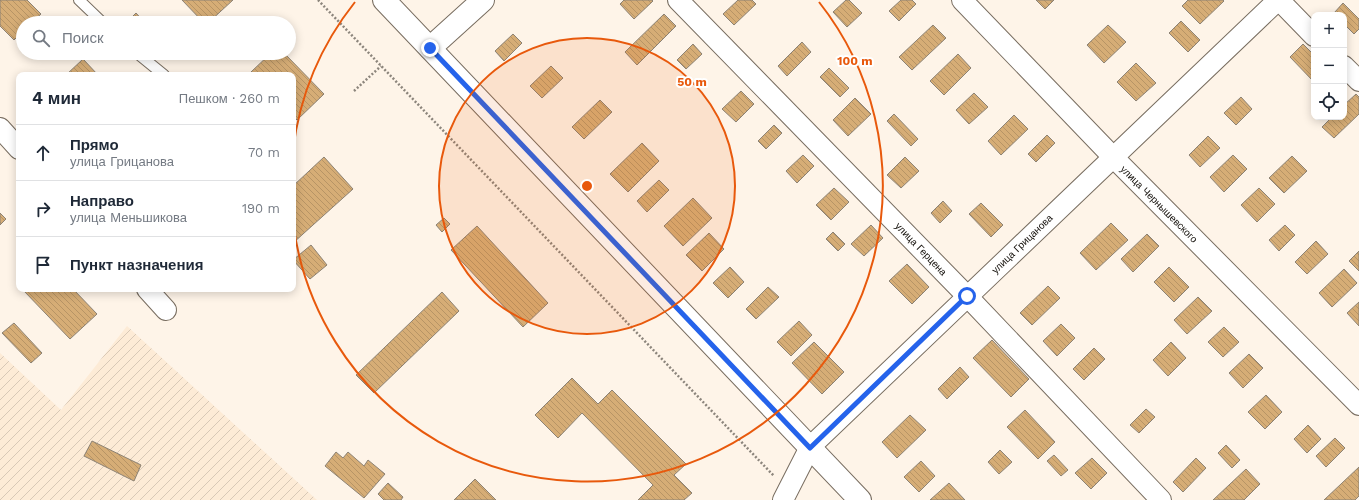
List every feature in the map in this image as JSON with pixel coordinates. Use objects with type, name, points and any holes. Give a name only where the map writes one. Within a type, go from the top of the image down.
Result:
[{"type":"main road","points":[[384,0],[860,500]]},
{"type":"main road","points":[[430,48],[483,0]]},
{"type":"street","name":"улица Герцена","points":[[678,0],[967,296],[1161,500]]},
{"type":"street","name":"улица Чернышевского","points":[[962,0],[1113,158],[1359,405]]},
{"type":"street","name":"улица Грицанова","points":[[786,495],[810,448],[967,296],[1278,0]]},
{"type":"street","points":[[1278,0],[1311,33]]},
{"type":"street","points":[[1347,69],[1359,81]]},
{"type":"street","points":[[0,128],[16,146]]},
{"type":"street","points":[[150,292],[166,310]]},
{"type":"lane","points":[[79,0],[96,16]]},
{"type":"lane","points":[[146,60],[160,72]]},
{"type":"path","points":[[318,0],[786,495]]},
{"type":"path","points":[[354,91],[381,66]]},
{"type":"shaded area","points":[[127,326],[317,500],[0,500],[0,353],[61,410]]},
{"type":"building","points":[[0,0],[27,0],[41,14],[39,16],[16,16],[16,38],[14,40],[0,26]]},
{"type":"building","points":[[182,0],[233,0],[216,16],[197,16]]},
{"type":"building","points":[[624,0],[653,1],[634,19],[620,4]]},
{"type":"building","points":[[738,0],[752,0],[756,4],[734,25],[723,14]]},
{"type":"building","points":[[846,0],[849,0],[862,13],[847,27],[833,12]]},
{"type":"building","points":[[901,0],[912,0],[916,4],[899,21],[889,11]]},
{"type":"building","points":[[1036,0],[1054,0],[1045,9]]},
{"type":"building","points":[[1188,0],[1224,1],[1200,24],[1182,6]]},
{"type":"building","points":[[1343,3],[1359,19],[1359,29],[1354,34],[1347,27],[1347,12],[1335,12]]},
{"type":"building","points":[[664,14],[676,26],[637,65],[625,52]]},
{"type":"building","points":[[1181,21],[1200,40],[1188,52],[1169,33]]},
{"type":"building","points":[[933,25],[946,38],[912,70],[899,57]]},
{"type":"building","points":[[1108,25],[1126,42],[1104,63],[1087,45]]},
{"type":"building","points":[[513,34],[522,43],[504,61],[495,51]]},
{"type":"building","points":[[802,42],[811,52],[787,76],[778,66]]},
{"type":"building","points":[[693,44],[702,54],[686,69],[677,60]]},
{"type":"building","points":[[1303,44],[1311,52],[1311,79],[1290,57]]},
{"type":"building","points":[[958,54],[971,68],[944,95],[930,81]]},
{"type":"building","points":[[82,60],[84,60],[95,72],[69,72]]},
{"type":"building","points":[[264,60],[291,60],[324,94],[297,120],[296,72],[251,72]]},
{"type":"building","points":[[1136,63],[1156,83],[1136,101],[1117,82]]},
{"type":"building","points":[[551,66],[563,78],[542,98],[530,86]]},
{"type":"building","points":[[829,68],[849,88],[840,97],[820,77]]},
{"type":"building","points":[[741,91],[754,104],[736,122],[722,109]]},
{"type":"building","points":[[974,93],[988,107],[969,124],[956,110]]},
{"type":"building","points":[[1356,94],[1359,97],[1359,114],[1334,138],[1322,127],[1329,120],[1347,120],[1347,102]]},
{"type":"building","points":[[1241,97],[1252,109],[1236,125],[1224,113]]},
{"type":"building","points":[[855,98],[871,114],[848,136],[833,120]]},
{"type":"building","points":[[600,100],[612,112],[584,139],[572,127]]},
{"type":"building","points":[[894,114],[918,139],[911,146],[887,121]]},
{"type":"building","points":[[1014,115],[1028,129],[1001,155],[988,141]]},
{"type":"building","points":[[774,125],[782,133],[766,149],[758,141]]},
{"type":"building","points":[[1047,135],[1055,143],[1036,162],[1028,154]]},
{"type":"building","points":[[1208,136],[1220,148],[1200,167],[1189,155]]},
{"type":"building","points":[[642,143],[659,161],[628,192],[610,174]]},
{"type":"building","points":[[803,155],[814,166],[797,183],[786,171]]},
{"type":"building","points":[[1233,155],[1247,169],[1224,192],[1210,177]]},
{"type":"building","points":[[1292,156],[1307,171],[1284,193],[1269,178]]},
{"type":"building","points":[[324,157],[353,189],[296,240],[296,183]]},
{"type":"building","points":[[905,157],[919,171],[901,188],[887,175]]},
{"type":"building","points":[[659,180],[669,190],[647,212],[637,201]]},
{"type":"building","points":[[834,188],[849,202],[831,220],[816,205]]},
{"type":"building","points":[[1259,188],[1275,204],[1257,222],[1241,205]]},
{"type":"building","points":[[693,198],[712,218],[683,246],[664,226]]},
{"type":"building","points":[[943,201],[952,211],[940,223],[931,213]]},
{"type":"building","points":[[981,203],[1003,225],[991,237],[969,214]]},
{"type":"building","points":[[0,213],[6,219],[0,225]]},
{"type":"building","points":[[444,218],[450,224],[442,232],[436,225]]},
{"type":"building","points":[[1111,223],[1128,240],[1096,270],[1080,253]]},
{"type":"building","points":[[871,225],[883,238],[864,256],[851,244]]},
{"type":"building","points":[[1285,225],[1295,235],[1279,251],[1269,240]]},
{"type":"building","points":[[477,226],[548,303],[523,327],[451,250]]},
{"type":"building","points":[[833,232],[845,244],[838,251],[826,239]]},
{"type":"building","points":[[709,233],[724,249],[702,271],[686,255]]},
{"type":"building","points":[[1147,234],[1159,246],[1133,272],[1121,259]]},
{"type":"building","points":[[1316,241],[1328,254],[1307,274],[1295,262]]},
{"type":"building","points":[[311,245],[327,265],[310,279],[296,263],[296,258]]},
{"type":"building","points":[[1359,251],[1359,271],[1349,261]]},
{"type":"building","points":[[907,264],[929,287],[912,304],[889,281]]},
{"type":"building","points":[[730,267],[744,282],[728,298],[713,283]]},
{"type":"building","points":[[1169,267],[1189,287],[1174,302],[1154,282]]},
{"type":"building","points":[[1344,269],[1357,283],[1332,307],[1319,293]]},
{"type":"building","points":[[1048,286],[1060,298],[1032,325],[1020,313]]},
{"type":"building","points":[[768,287],[779,297],[756,319],[746,309]]},
{"type":"building","points":[[25,292],[76,292],[97,314],[70,339]]},
{"type":"building","points":[[442,292],[459,311],[374,393],[356,375]]},
{"type":"building","points":[[1198,297],[1212,311],[1187,334],[1174,320]]},
{"type":"building","points":[[1359,302],[1359,326],[1347,313]]},
{"type":"building","points":[[799,321],[812,335],[791,356],[777,342]]},
{"type":"building","points":[[14,323],[42,353],[31,363],[2,333]]},
{"type":"building","points":[[1061,324],[1075,338],[1057,356],[1043,341]]},
{"type":"building","points":[[1224,327],[1239,342],[1223,357],[1208,342]]},
{"type":"building","points":[[992,340],[1029,379],[1011,397],[973,358]]},
{"type":"building","points":[[814,342],[844,372],[822,394],[792,363]]},
{"type":"building","points":[[1171,342],[1186,358],[1168,376],[1153,360]]},
{"type":"building","points":[[1094,348],[1105,359],[1084,380],[1073,369]]},
{"type":"building","points":[[1249,354],[1263,368],[1243,388],[1229,373]]},
{"type":"building","points":[[960,367],[969,377],[947,399],[938,389]]},
{"type":"building","points":[[572,378],[598,404],[612,390],[686,464],[674,475],[692,493],[684,500],[638,500],[653,485],[582,413],[558,438],[535,415]]},
{"type":"building","points":[[1266,395],[1282,412],[1265,429],[1248,412]]},
{"type":"building","points":[[1146,409],[1155,417],[1139,433],[1130,425]]},
{"type":"building","points":[[1025,410],[1055,442],[1038,459],[1007,427]]},
{"type":"building","points":[[910,415],[926,430],[897,458],[882,442]]},
{"type":"building","points":[[1308,425],[1321,439],[1307,453],[1294,439]]},
{"type":"building","points":[[1335,438],[1345,448],[1326,467],[1316,456]]},
{"type":"building","points":[[92,441],[141,465],[134,481],[84,456]]},
{"type":"building","points":[[1226,445],[1240,460],[1232,468],[1218,453]]},
{"type":"building","points":[[1000,450],[1012,462],[999,474],[988,462]]},
{"type":"building","points":[[336,452],[343,458],[348,452],[364,466],[368,460],[385,474],[364,498],[325,466]]},
{"type":"building","points":[[1054,455],[1068,470],[1061,476],[1047,461]]},
{"type":"building","points":[[1092,458],[1107,473],[1091,489],[1075,473]]},
{"type":"building","points":[[1196,458],[1206,468],[1183,492],[1173,482]]},
{"type":"building","points":[[921,461],[935,476],[919,492],[904,477]]},
{"type":"building","points":[[1359,467],[1359,496],[1355,500],[1324,500]]},
{"type":"building","points":[[1246,469],[1260,484],[1244,500],[1213,500]]},
{"type":"building","points":[[475,479],[496,500],[454,500]]},
{"type":"building","points":[[388,483],[403,497],[401,500],[384,500],[378,494]]},
{"type":"building","points":[[949,483],[965,500],[930,500]]},
{"type":"route","points":[[430,48],[810,448],[967,296]]}]
